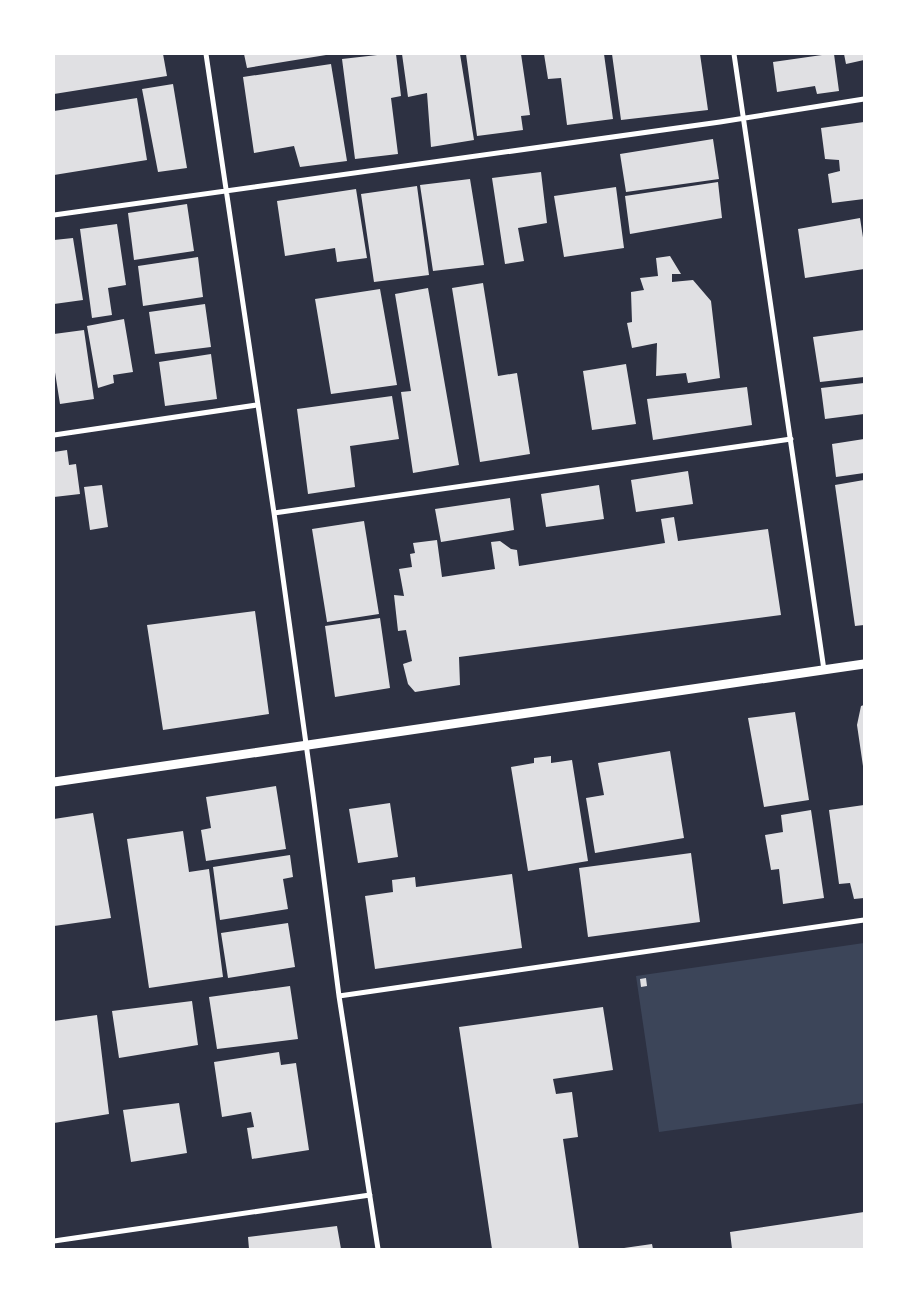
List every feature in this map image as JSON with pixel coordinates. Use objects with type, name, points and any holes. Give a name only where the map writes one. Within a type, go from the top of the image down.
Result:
[{"type":"street","points":[[206,54],[228,190],[257,405],[274,513],[339,996],[378,1249]]},
{"type":"street","points":[[734,54],[824,670]]},
{"type":"street","points":[[54,215],[743,118],[864,99]]},
{"type":"street","points":[[54,435],[257,405]]},
{"type":"street","points":[[274,513],[791,439]]},
{"type":"street","points":[[54,782],[864,664]]},
{"type":"street","points":[[339,996],[864,920]]},
{"type":"street","points":[[54,1241],[370,1195]]},
{"type":"shaded area","points":[[864,943],[864,1103],[659,1132],[636,976]]},
{"type":"building","points":[[54,54],[163,54],[167,76],[54,94]]},
{"type":"building","points":[[244,54],[326,54],[326,55],[247,68]]},
{"type":"building","points":[[396,54],[401,96],[391,98],[398,154],[355,159],[342,59]]},
{"type":"building","points":[[402,54],[460,54],[474,140],[431,147],[427,93],[408,97]]},
{"type":"building","points":[[466,54],[521,54],[530,115],[521,116],[523,130],[477,136]]},
{"type":"building","points":[[544,54],[604,54],[613,119],[567,125],[561,78],[548,79]]},
{"type":"building","points":[[612,54],[700,54],[708,110],[621,120]]},
{"type":"building","points":[[834,54],[839,91],[817,94],[815,86],[777,92],[773,62]]},
{"type":"building","points":[[844,54],[864,54],[864,60],[846,64]]},
{"type":"building","points":[[331,64],[347,161],[300,167],[294,146],[254,153],[243,77]]},
{"type":"building","points":[[173,84],[187,168],[158,172],[142,89]]},
{"type":"building","points":[[137,98],[147,160],[54,175],[54,111]]},
{"type":"building","points":[[864,122],[864,199],[832,203],[828,174],[840,171],[839,160],[825,159],[821,128]]},
{"type":"building","points":[[713,139],[719,179],[626,192],[620,154]]},
{"type":"building","points":[[541,172],[547,223],[518,228],[524,261],[505,264],[492,178]]},
{"type":"building","points":[[470,179],[484,265],[433,271],[420,185]]},
{"type":"building","points":[[718,182],[722,218],[630,234],[625,196]]},
{"type":"building","points":[[417,186],[429,275],[374,282],[361,194]]},
{"type":"building","points":[[616,187],[624,248],[564,257],[554,196]]},
{"type":"building","points":[[356,189],[367,258],[337,262],[335,248],[285,256],[277,201]]},
{"type":"building","points":[[187,204],[194,251],[134,260],[128,213]]},
{"type":"building","points":[[860,218],[864,244],[864,269],[805,278],[798,229]]},
{"type":"building","points":[[117,224],[126,285],[108,288],[112,315],[92,318],[80,229]]},
{"type":"building","points":[[73,238],[83,300],[54,304],[54,240]]},
{"type":"building","points":[[670,256],[681,274],[672,274],[672,282],[693,280],[711,301],[720,378],[688,383],[686,373],[656,376],[657,343],[632,348],[627,323],[632,322],[631,292],[644,290],[640,278],[658,276],[656,258]]},
{"type":"building","points":[[198,257],[203,297],[143,306],[138,266]]},
{"type":"building","points":[[483,283],[498,376],[517,373],[530,454],[480,462],[452,288]]},
{"type":"building","points":[[428,288],[459,465],[413,473],[401,392],[411,391],[395,294]]},
{"type":"building","points":[[380,289],[397,385],[331,394],[315,299]]},
{"type":"building","points":[[205,304],[211,347],[155,354],[149,312]]},
{"type":"building","points":[[124,319],[133,372],[113,375],[114,383],[98,388],[87,326]]},
{"type":"building","points":[[84,330],[94,399],[60,404],[54,366],[54,334]]},
{"type":"building","points":[[864,330],[864,377],[820,382],[813,337]]},
{"type":"building","points":[[211,354],[217,399],[165,406],[159,362]]},
{"type":"building","points":[[626,364],[636,424],[592,430],[583,371]]},
{"type":"building","points":[[864,383],[864,414],[825,419],[821,388]]},
{"type":"building","points":[[747,387],[752,425],[653,440],[647,399]]},
{"type":"building","points":[[392,396],[399,439],[350,446],[355,487],[308,494],[297,409]]},
{"type":"building","points":[[864,439],[864,473],[836,477],[832,444]]},
{"type":"building","points":[[67,450],[69,465],[76,464],[80,494],[54,497],[54,452]]},
{"type":"building","points":[[688,471],[693,504],[636,512],[631,480]]},
{"type":"building","points":[[864,480],[864,625],[855,626],[835,485]]},
{"type":"building","points":[[102,485],[108,527],[90,530],[84,487]]},
{"type":"building","points":[[599,485],[604,519],[546,527],[541,494]]},
{"type":"building","points":[[510,498],[514,530],[441,542],[435,509]]},
{"type":"building","points":[[674,517],[678,541],[768,529],[781,615],[459,657],[460,685],[415,692],[408,684],[403,664],[412,661],[406,630],[398,631],[394,595],[404,596],[399,569],[412,567],[410,554],[415,553],[413,543],[437,540],[442,577],[495,569],[491,542],[500,541],[511,549],[517,550],[519,566],[665,543],[661,519]]},
{"type":"building","points":[[364,521],[379,614],[327,622],[312,529]]},
{"type":"building","points":[[255,611],[269,714],[163,730],[147,625]]},
{"type":"building","points":[[380,618],[390,688],[335,697],[325,626]]},
{"type":"building","points":[[864,705],[863,766],[857,725],[861,706]]},
{"type":"building","points":[[795,712],[809,800],[764,807],[748,718]]},
{"type":"building","points":[[670,751],[684,838],[595,853],[586,798],[604,795],[598,763]]},
{"type":"building","points":[[551,756],[551,763],[572,760],[588,861],[528,871],[511,767],[534,763],[534,758]]},
{"type":"building","points":[[276,786],[286,849],[206,861],[201,830],[211,828],[206,797]]},
{"type":"building","points":[[390,803],[398,857],[358,863],[349,809]]},
{"type":"building","points":[[864,805],[864,898],[854,899],[850,883],[839,884],[829,810]]},
{"type":"building","points":[[811,810],[824,898],[783,904],[779,869],[771,870],[765,835],[783,832],[781,815]]},
{"type":"building","points":[[93,813],[111,918],[54,926],[54,819]]},
{"type":"building","points":[[183,831],[189,872],[209,869],[223,977],[149,988],[127,839]]},
{"type":"building","points":[[691,853],[700,922],[588,937],[579,868]]},
{"type":"building","points":[[290,855],[293,877],[283,879],[288,909],[220,920],[213,867]]},
{"type":"building","points":[[512,874],[522,948],[375,969],[365,896],[393,892],[392,880],[415,877],[416,887]]},
{"type":"building","points":[[288,923],[295,967],[228,978],[221,933]]},
{"type":"building","points":[[646,978],[647,986],[641,987],[640,979]]},
{"type":"building","points":[[290,986],[298,1039],[217,1049],[209,997]]},
{"type":"building","points":[[192,1001],[198,1045],[119,1058],[112,1011]]},
{"type":"building","points":[[603,1007],[613,1070],[553,1079],[556,1094],[572,1092],[578,1137],[563,1139],[579,1249],[492,1249],[459,1027]]},
{"type":"building","points":[[97,1015],[109,1114],[54,1123],[54,1021]]},
{"type":"building","points":[[279,1052],[281,1065],[296,1063],[309,1150],[252,1159],[247,1128],[254,1127],[251,1112],[222,1117],[214,1062]]},
{"type":"building","points":[[179,1103],[187,1153],[131,1162],[123,1110]]},
{"type":"building","points":[[864,1212],[864,1249],[732,1249],[730,1232]]},
{"type":"building","points":[[337,1226],[341,1249],[249,1249],[248,1237]]},
{"type":"building","points":[[652,1244],[653,1249],[624,1249],[624,1248]]}]
